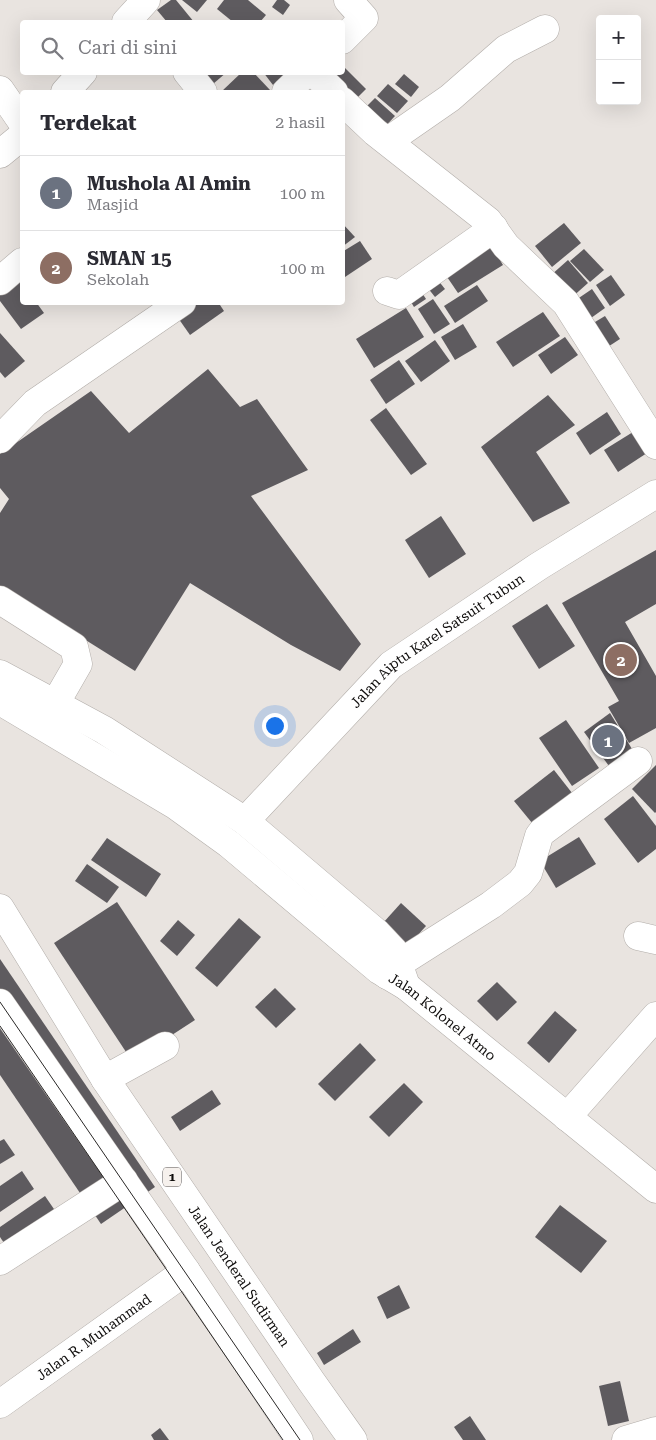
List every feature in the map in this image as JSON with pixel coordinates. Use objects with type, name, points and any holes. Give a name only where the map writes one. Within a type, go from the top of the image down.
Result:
[{"type":"main road","points":[[345,37],[364,18],[348,0]]},
{"type":"main road","points":[[388,141],[450,98],[506,49],[545,29]]},
{"type":"main road","points":[[67,90],[80,75]]},
{"type":"main road","points":[[190,75],[202,90]]},
{"type":"main road","points":[[288,90],[304,75]]},
{"type":"main road","points":[[316,75],[332,90]]},
{"type":"main road","points":[[0,90],[20,119]]},
{"type":"main road","points":[[345,104],[375,132],[488,221],[506,246],[566,303],[656,445]]},
{"type":"main road","points":[[0,154],[20,138]]},
{"type":"main road","points":[[387,291],[399,295],[494,228]]},
{"type":"main road","points":[[0,281],[20,264]]},
{"type":"main road","points":[[0,439],[35,403],[178,305]]},
{"type":"main road","name":"Jalan Aiptu Karel Satsuit Tubun","points":[[245,821],[391,665],[539,566],[656,494]]},
{"type":"main road","points":[[0,600],[74,647],[78,664],[55,704]]},
{"type":"main road","points":[[0,674],[104,730],[245,821],[377,933],[394,952],[397,975],[520,883],[528,874],[539,836],[542,832],[638,761]]},
{"type":"main road","name":"Jalan Kolonel Atmo","points":[[0,701],[174,806],[229,844],[379,970],[397,975],[567,1117],[656,1188]]},
{"type":"main road","name":"Jalan Jenderal Sudirman","points":[[0,908],[105,1079],[311,1382],[353,1440]]},
{"type":"main road","points":[[3,1013],[124,1181],[299,1440]]},
{"type":"main road","points":[[567,1117],[656,1016]]},
{"type":"main road","points":[[105,1079],[165,1046]]},
{"type":"main road","points":[[2,1256],[124,1181]]},
{"type":"main road","name":"Jalan R. Muhammad","points":[[0,1404],[186,1271]]},
{"type":"main road","points":[[626,1440],[656,1431]]},
{"type":"building","points":[[171,0],[176,0],[192,20],[165,20],[157,10]]},
{"type":"building","points":[[182,0],[207,0],[197,12]]},
{"type":"building","points":[[224,0],[248,0],[266,15],[262,20],[231,20],[217,9]]},
{"type":"building","points":[[277,0],[284,0],[290,5],[283,15],[272,7]]},
{"type":"building","points":[[345,68],[366,89],[349,106],[345,102],[345,90],[333,90],[319,75],[345,75]]},
{"type":"building","points":[[404,74],[419,87],[411,97],[395,84]]},
{"type":"building","points":[[206,75],[224,75],[213,84]]},
{"type":"building","points":[[239,75],[256,75],[270,90],[223,90]]},
{"type":"building","points":[[265,75],[284,75],[273,85]]},
{"type":"building","points":[[388,84],[408,101],[397,113],[377,96]]},
{"type":"building","points":[[375,98],[395,116],[382,130],[362,111]]},
{"type":"building","points":[[564,223],[581,243],[552,267],[535,246]]},
{"type":"building","points":[[345,226],[355,237],[345,245]]},
{"type":"building","points":[[360,241],[372,259],[345,277],[345,250]]},
{"type":"building","points":[[489,242],[503,265],[458,293],[443,271]]},
{"type":"building","points":[[584,249],[604,270],[590,282],[570,261]]},
{"type":"building","points":[[568,260],[588,283],[570,299],[550,276]]},
{"type":"building","points":[[433,274],[445,289],[435,297],[423,282]]},
{"type":"building","points":[[611,275],[625,295],[610,306],[596,285]]},
{"type":"building","points":[[20,281],[20,305],[38,305],[44,313],[21,329],[0,301],[0,295]]},
{"type":"building","points":[[417,285],[426,299],[414,307],[405,292]]},
{"type":"building","points":[[477,285],[488,301],[455,323],[444,306]]},
{"type":"building","points":[[592,289],[605,308],[584,323],[570,304]]},
{"type":"building","points":[[433,299],[450,324],[434,334],[418,309]]},
{"type":"building","points":[[189,305],[220,305],[224,311],[190,335],[176,315]]},
{"type":"building","points":[[406,308],[424,337],[374,368],[356,339]]},
{"type":"building","points":[[543,312],[560,336],[513,367],[496,342]]},
{"type":"building","points":[[605,316],[620,339],[600,352],[585,328]]},
{"type":"building","points":[[463,324],[477,347],[455,360],[441,337]]},
{"type":"building","points":[[0,333],[25,361],[5,378],[0,372]]},
{"type":"building","points":[[565,337],[578,355],[551,374],[538,355]]},
{"type":"building","points":[[435,340],[450,361],[421,382],[405,361]]},
{"type":"building","points":[[399,360],[415,384],[386,404],[370,380]]},
{"type":"building","points":[[208,369],[240,407],[257,399],[308,470],[251,496],[361,644],[340,671],[291,645],[190,583],[135,671],[84,639],[65,638],[0,598],[0,513],[9,499],[0,488],[0,454],[91,391],[129,433]]},
{"type":"building","points":[[548,395],[575,425],[536,452],[570,503],[533,522],[481,447]]},
{"type":"building","points":[[386,408],[427,464],[411,475],[370,420]]},
{"type":"building","points":[[607,412],[621,434],[590,455],[576,433]]},
{"type":"building","points":[[633,432],[647,453],[618,472],[604,450]]},
{"type":"building","points":[[441,516],[466,554],[429,578],[405,540]]},
{"type":"building","points":[[656,550],[656,604],[625,622],[656,676],[656,728],[629,743],[608,707],[619,701],[562,603]]},
{"type":"building","points":[[547,604],[575,646],[539,669],[512,626]]},
{"type":"building","points":[[610,713],[632,749],[609,766],[584,732]]},
{"type":"building","points":[[566,720],[599,768],[572,786],[539,738]]},
{"type":"building","points":[[656,765],[656,812],[655,813],[632,789]]},
{"type":"building","points":[[554,770],[576,798],[537,829],[514,801]]},
{"type":"building","points":[[633,796],[656,826],[656,849],[638,863],[604,819]]},
{"type":"building","points":[[579,837],[596,864],[556,888],[540,861]]},
{"type":"building","points":[[107,838],[161,874],[146,897],[91,860]]},
{"type":"building","points":[[87,864],[119,887],[107,903],[75,881]]},
{"type":"building","points":[[117,902],[195,1020],[132,1061],[54,943]]},
{"type":"building","points":[[401,903],[426,926],[408,946],[383,923]]},
{"type":"building","points":[[239,918],[261,937],[217,987],[195,968]]},
{"type":"building","points":[[178,920],[195,935],[177,956],[160,941]]},
{"type":"building","points":[[0,959],[155,1187],[101,1224],[0,1075]]},
{"type":"building","points":[[497,982],[517,1002],[497,1021],[477,1001]]},
{"type":"building","points":[[275,988],[296,1009],[276,1028],[255,1007]]},
{"type":"building","points":[[555,1011],[577,1030],[549,1063],[527,1043]]},
{"type":"building","points":[[360,1043],[376,1060],[335,1101],[318,1084]]},
{"type":"building","points":[[404,1083],[423,1102],[389,1137],[369,1117]]},
{"type":"building","points":[[212,1090],[221,1104],[180,1131],[171,1117]]},
{"type":"building","points":[[4,1139],[15,1155],[0,1164],[0,1141]]},
{"type":"building","points":[[22,1171],[34,1189],[0,1212],[0,1186]]},
{"type":"building","points":[[45,1196],[56,1212],[6,1246],[0,1237],[0,1227]]},
{"type":"building","points":[[560,1205],[607,1241],[581,1273],[535,1237]]},
{"type":"building","points":[[399,1285],[410,1308],[387,1319],[377,1297]]},
{"type":"building","points":[[353,1329],[361,1342],[324,1365],[317,1353]]},
{"type":"building","points":[[620,1381],[629,1421],[608,1426],[599,1386]]},
{"type":"building","points":[[470,1416],[486,1440],[463,1440],[454,1427]]},
{"type":"building","points":[[160,1428],[169,1440],[154,1440],[151,1435]]},
{"type":"tram line","points":[[0,1002],[300,1440]]},
{"type":"tram line","points":[[0,1026],[283,1440]]},
{"type":"place","name":"SMAN 15","points":[[621,660]]},
{"type":"place","name":"Mushola Al Amin","points":[[608,741]]}]
